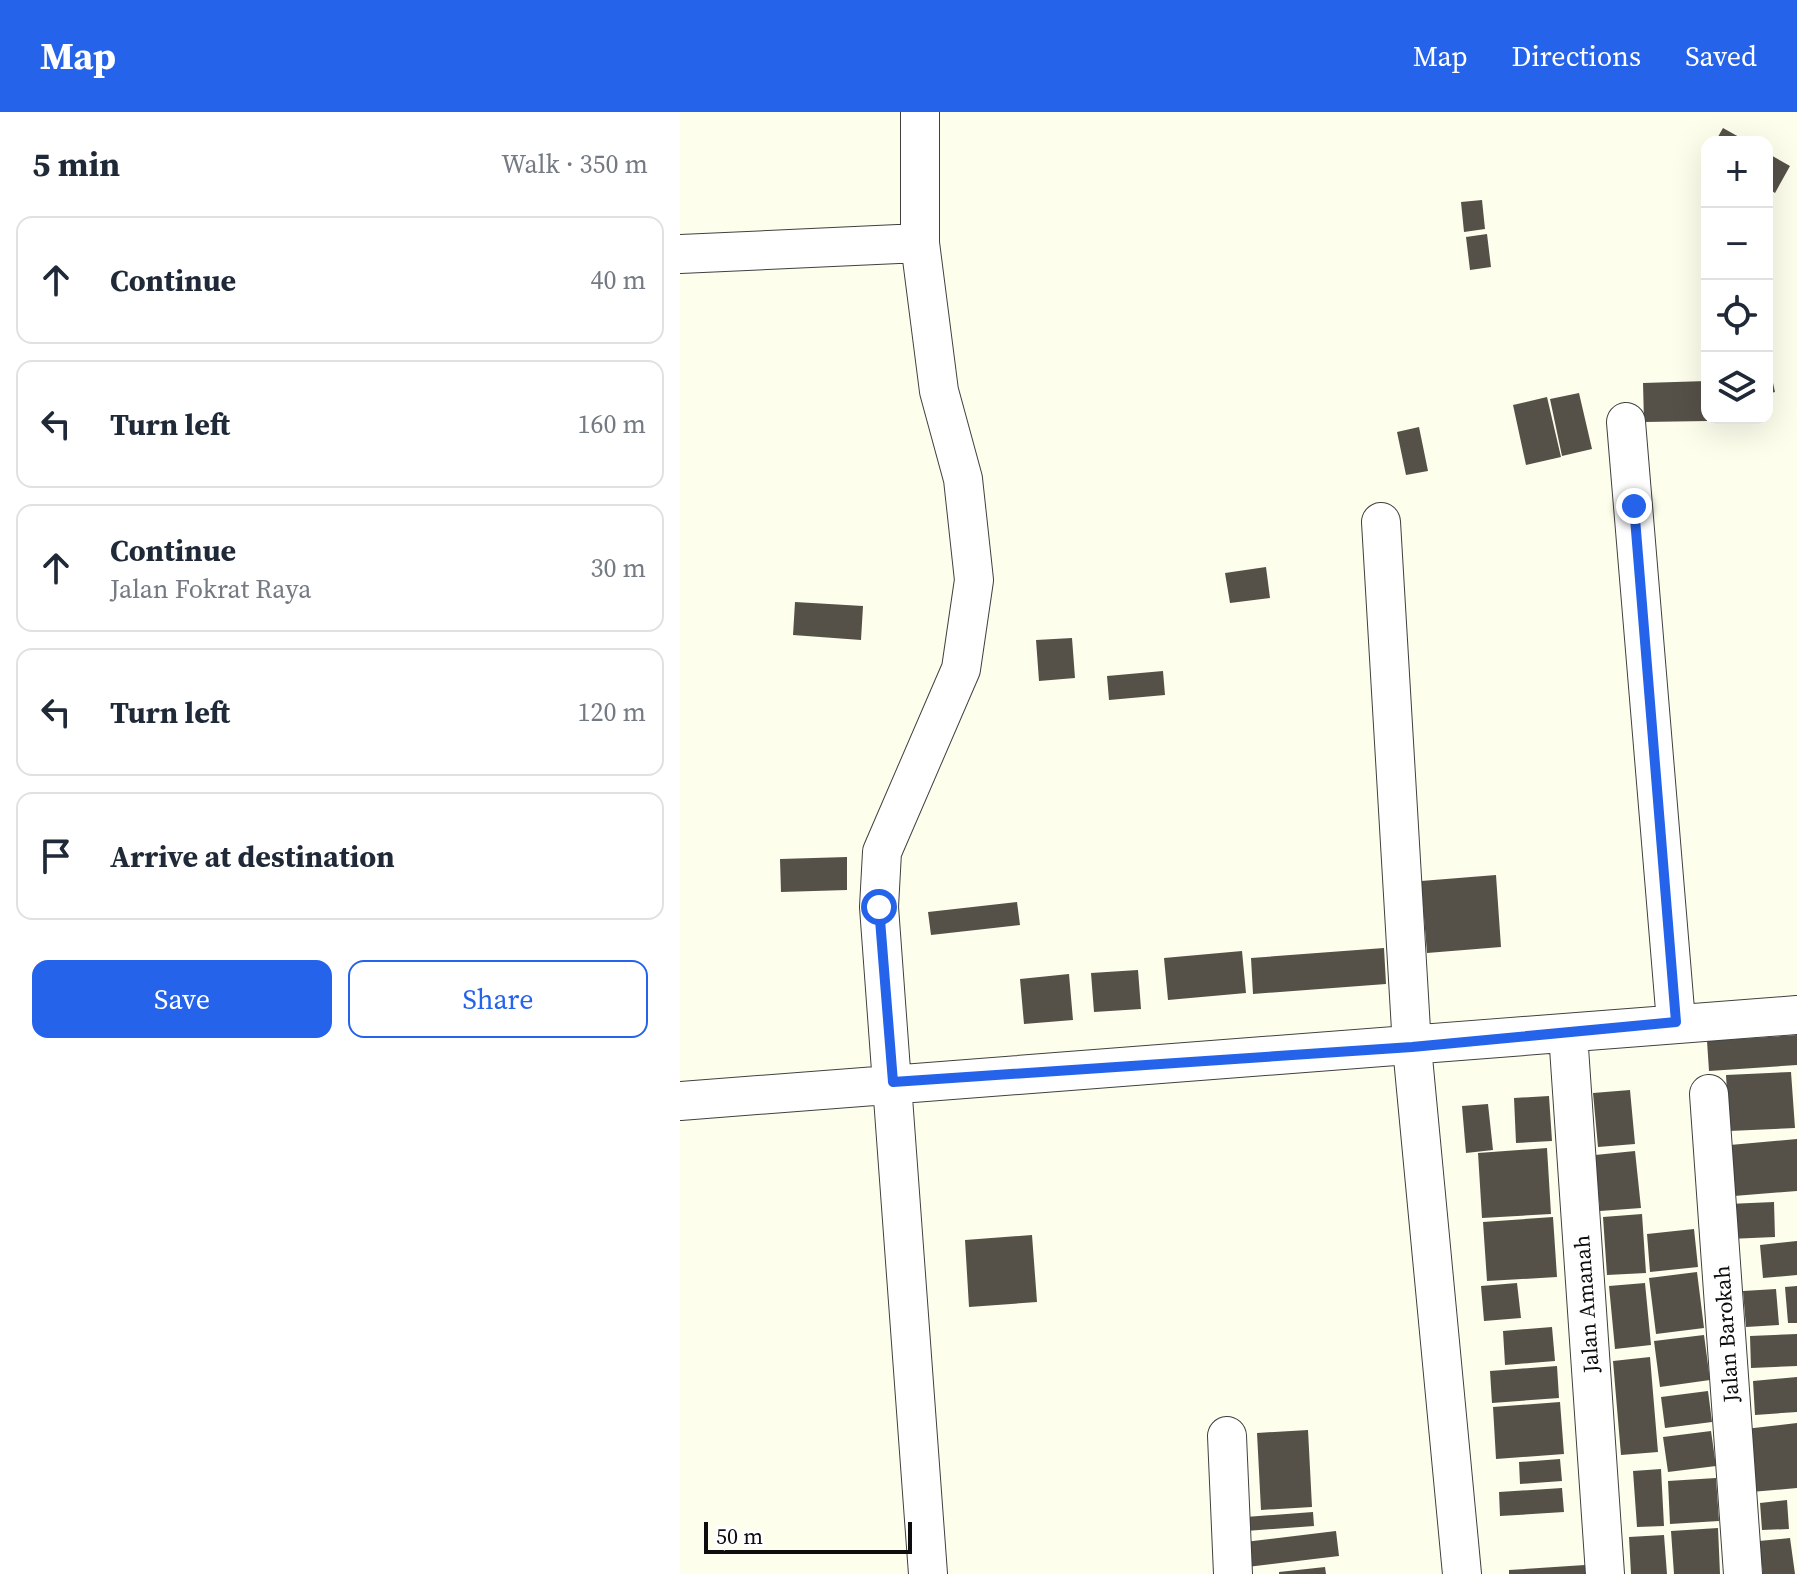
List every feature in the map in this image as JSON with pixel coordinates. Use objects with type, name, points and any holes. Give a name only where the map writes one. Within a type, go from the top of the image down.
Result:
[{"type":"street","points":[[920,112],[920,243],[939,391],[963,479],[974,580],[961,669],[882,852],[879,907],[928,1574]]},
{"type":"street","points":[[680,254],[920,243]]},
{"type":"street","points":[[1626,422],[1676,1022]]},
{"type":"street","points":[[1381,522],[1412,1047],[1462,1574]]},
{"type":"street","points":[[680,1101],[893,1082],[1412,1047],[1676,1022],[1797,1015]]},
{"type":"street","name":"Jalan Amanah","points":[[1568,1033],[1605,1574]]},
{"type":"street","name":"Jalan Barokah","points":[[1709,1094],[1743,1574]]},
{"type":"street","points":[[1227,1436],[1233,1574]]},
{"type":"building","points":[[1723,128],[1737,136],[1718,136]]},
{"type":"building","points":[[1773,156],[1790,166],[1773,192]]},
{"type":"building","points":[[1482,200],[1485,229],[1464,232],[1461,202]]},
{"type":"building","points":[[1487,234],[1491,267],[1470,270],[1466,237]]},
{"type":"building","points":[[1701,381],[1701,421],[1644,422],[1643,383]]},
{"type":"building","points":[[1579,393],[1592,449],[1562,456],[1550,399]]},
{"type":"building","points":[[1547,397],[1561,457],[1526,465],[1513,405]]},
{"type":"building","points":[[1419,427],[1428,471],[1406,475],[1397,432]]},
{"type":"building","points":[[1266,567],[1270,598],[1230,603],[1225,573]]},
{"type":"building","points":[[795,602],[863,606],[861,640],[793,635]]},
{"type":"building","points":[[1072,638],[1075,678],[1039,681],[1036,640]]},
{"type":"building","points":[[1163,671],[1165,695],[1109,700],[1107,676]]},
{"type":"building","points":[[847,857],[847,890],[781,892],[780,859]]},
{"type":"building","points":[[1496,875],[1501,947],[1427,953],[1421,881]]},
{"type":"building","points":[[1017,902],[1020,925],[931,935],[928,912]]},
{"type":"building","points":[[1384,948],[1386,984],[1253,994],[1251,958]]},
{"type":"building","points":[[1242,951],[1246,993],[1168,1000],[1164,958]]},
{"type":"building","points":[[1138,970],[1141,1009],[1094,1012],[1091,973]]},
{"type":"building","points":[[1069,974],[1073,1020],[1024,1024],[1020,979]]},
{"type":"building","points":[[1797,1035],[1797,1065],[1709,1071],[1707,1041]]},
{"type":"building","points":[[1791,1072],[1795,1128],[1729,1131],[1726,1075]]},
{"type":"building","points":[[1630,1090],[1635,1144],[1598,1147],[1593,1093]]},
{"type":"building","points":[[1549,1096],[1552,1141],[1516,1143],[1514,1098]]},
{"type":"building","points":[[1488,1104],[1493,1150],[1466,1153],[1462,1106]]},
{"type":"building","points":[[1797,1139],[1797,1191],[1734,1196],[1730,1145]]},
{"type":"building","points":[[1547,1148],[1551,1214],[1482,1218],[1478,1153]]},
{"type":"building","points":[[1635,1151],[1641,1208],[1600,1211],[1595,1155]]},
{"type":"building","points":[[1774,1202],[1775,1237],[1729,1239],[1728,1204]]},
{"type":"building","points":[[1642,1214],[1646,1273],[1607,1275],[1603,1217]]},
{"type":"building","points":[[1553,1217],[1557,1277],[1487,1281],[1483,1222]]},
{"type":"building","points":[[1694,1229],[1698,1267],[1650,1272],[1647,1234]]},
{"type":"building","points":[[1032,1235],[1037,1302],[969,1307],[965,1240]]},
{"type":"building","points":[[1797,1241],[1797,1275],[1763,1278],[1760,1245]]},
{"type":"building","points":[[1697,1272],[1704,1328],[1656,1334],[1649,1278]]},
{"type":"building","points":[[1517,1283],[1521,1318],[1484,1321],[1481,1286]]},
{"type":"building","points":[[1645,1283],[1651,1345],[1615,1349],[1609,1286]]},
{"type":"building","points":[[1797,1286],[1797,1323],[1788,1323],[1785,1287]]},
{"type":"building","points":[[1776,1289],[1779,1325],[1746,1327],[1743,1291]]},
{"type":"building","points":[[1552,1327],[1555,1361],[1505,1365],[1503,1331]]},
{"type":"building","points":[[1797,1334],[1797,1366],[1751,1368],[1750,1336]]},
{"type":"building","points":[[1704,1335],[1710,1380],[1660,1387],[1654,1341]]},
{"type":"building","points":[[1650,1357],[1658,1452],[1621,1455],[1613,1361]]},
{"type":"building","points":[[1557,1366],[1559,1398],[1492,1403],[1490,1371]]},
{"type":"building","points":[[1797,1377],[1797,1412],[1755,1415],[1753,1381]]},
{"type":"building","points":[[1708,1391],[1712,1422],[1665,1428],[1661,1397]]},
{"type":"building","points":[[1560,1402],[1564,1454],[1496,1459],[1493,1407]]},
{"type":"building","points":[[1797,1423],[1797,1488],[1751,1492],[1745,1429]]},
{"type":"building","points":[[1308,1430],[1312,1507],[1261,1510],[1257,1433]]},
{"type":"building","points":[[1711,1431],[1716,1466],[1668,1472],[1663,1437]]},
{"type":"building","points":[[1560,1459],[1562,1481],[1520,1484],[1519,1462]]},
{"type":"building","points":[[1661,1469],[1664,1526],[1637,1527],[1633,1471]]},
{"type":"building","points":[[1716,1478],[1719,1521],[1670,1524],[1668,1481]]},
{"type":"building","points":[[1562,1488],[1564,1512],[1500,1516],[1499,1492]]},
{"type":"building","points":[[1787,1500],[1789,1529],[1762,1530],[1760,1503]]},
{"type":"building","points":[[1313,1512],[1314,1526],[1233,1532],[1232,1518]]},
{"type":"building","points":[[1718,1528],[1720,1574],[1674,1574],[1671,1531]]},
{"type":"building","points":[[1336,1531],[1339,1556],[1239,1568],[1236,1543]]},
{"type":"building","points":[[1664,1535],[1667,1574],[1631,1574],[1629,1537]]},
{"type":"building","points":[[1790,1538],[1795,1574],[1763,1574],[1759,1541]]},
{"type":"building","points":[[1585,1565],[1585,1574],[1509,1574],[1509,1570]]},
{"type":"building","points":[[1325,1567],[1326,1574],[1279,1574],[1279,1572]]},
{"type":"route","points":[[879,907],[893,1082],[1412,1047],[1676,1022],[1634,506]]}]
